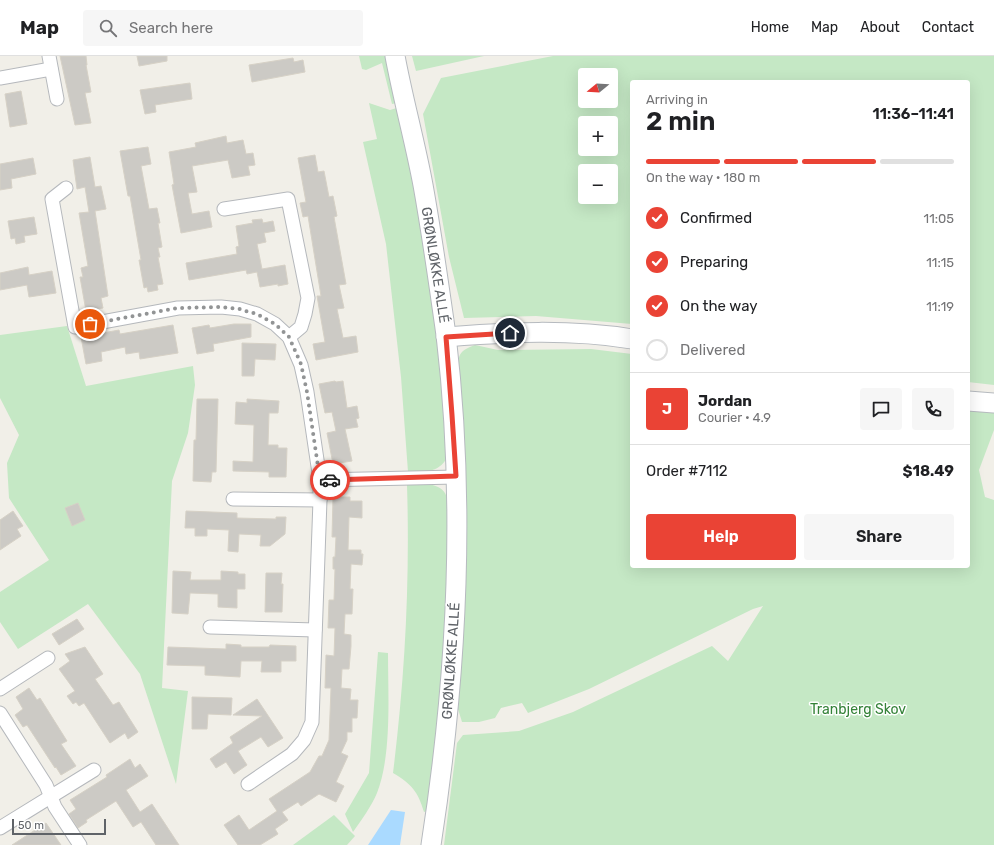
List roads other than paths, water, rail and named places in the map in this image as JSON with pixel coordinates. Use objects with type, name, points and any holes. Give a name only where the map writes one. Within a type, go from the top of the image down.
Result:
[{"type":"street","name":"GRØNLØKKE ALLÉ","points":[[395,56],[422,183],[436,264],[446,337],[456,476],[456,571],[452,672],[448,722],[431,845]]},
{"type":"street","points":[[0,78],[50,62],[57,99]]},
{"type":"street","points":[[66,188],[52,199],[75,326],[178,308],[221,307],[240,309],[257,314],[275,324],[289,337],[301,364],[307,392],[320,480],[312,722],[304,740],[292,754],[248,784]]},
{"type":"street","points":[[224,209],[288,199],[308,298],[301,327],[289,337]]},
{"type":"street","points":[[446,337],[497,333],[549,332],[612,336],[630,339]]},
{"type":"street","points":[[970,400],[994,403]]},
{"type":"street","points":[[320,480],[456,476]]},
{"type":"street","points":[[233,499],[320,500]]},
{"type":"street","points":[[210,627],[315,630]]},
{"type":"street","points":[[0,689],[48,658]]},
{"type":"street","points":[[0,713],[46,785],[55,807],[80,845]]},
{"type":"street","points":[[0,828],[94,770]]},
{"type":"water","points":[[391,810],[405,812],[400,845],[368,845]]},
{"type":"park label","name":"Tranbjerg Skov","points":[[858,709]]}]
